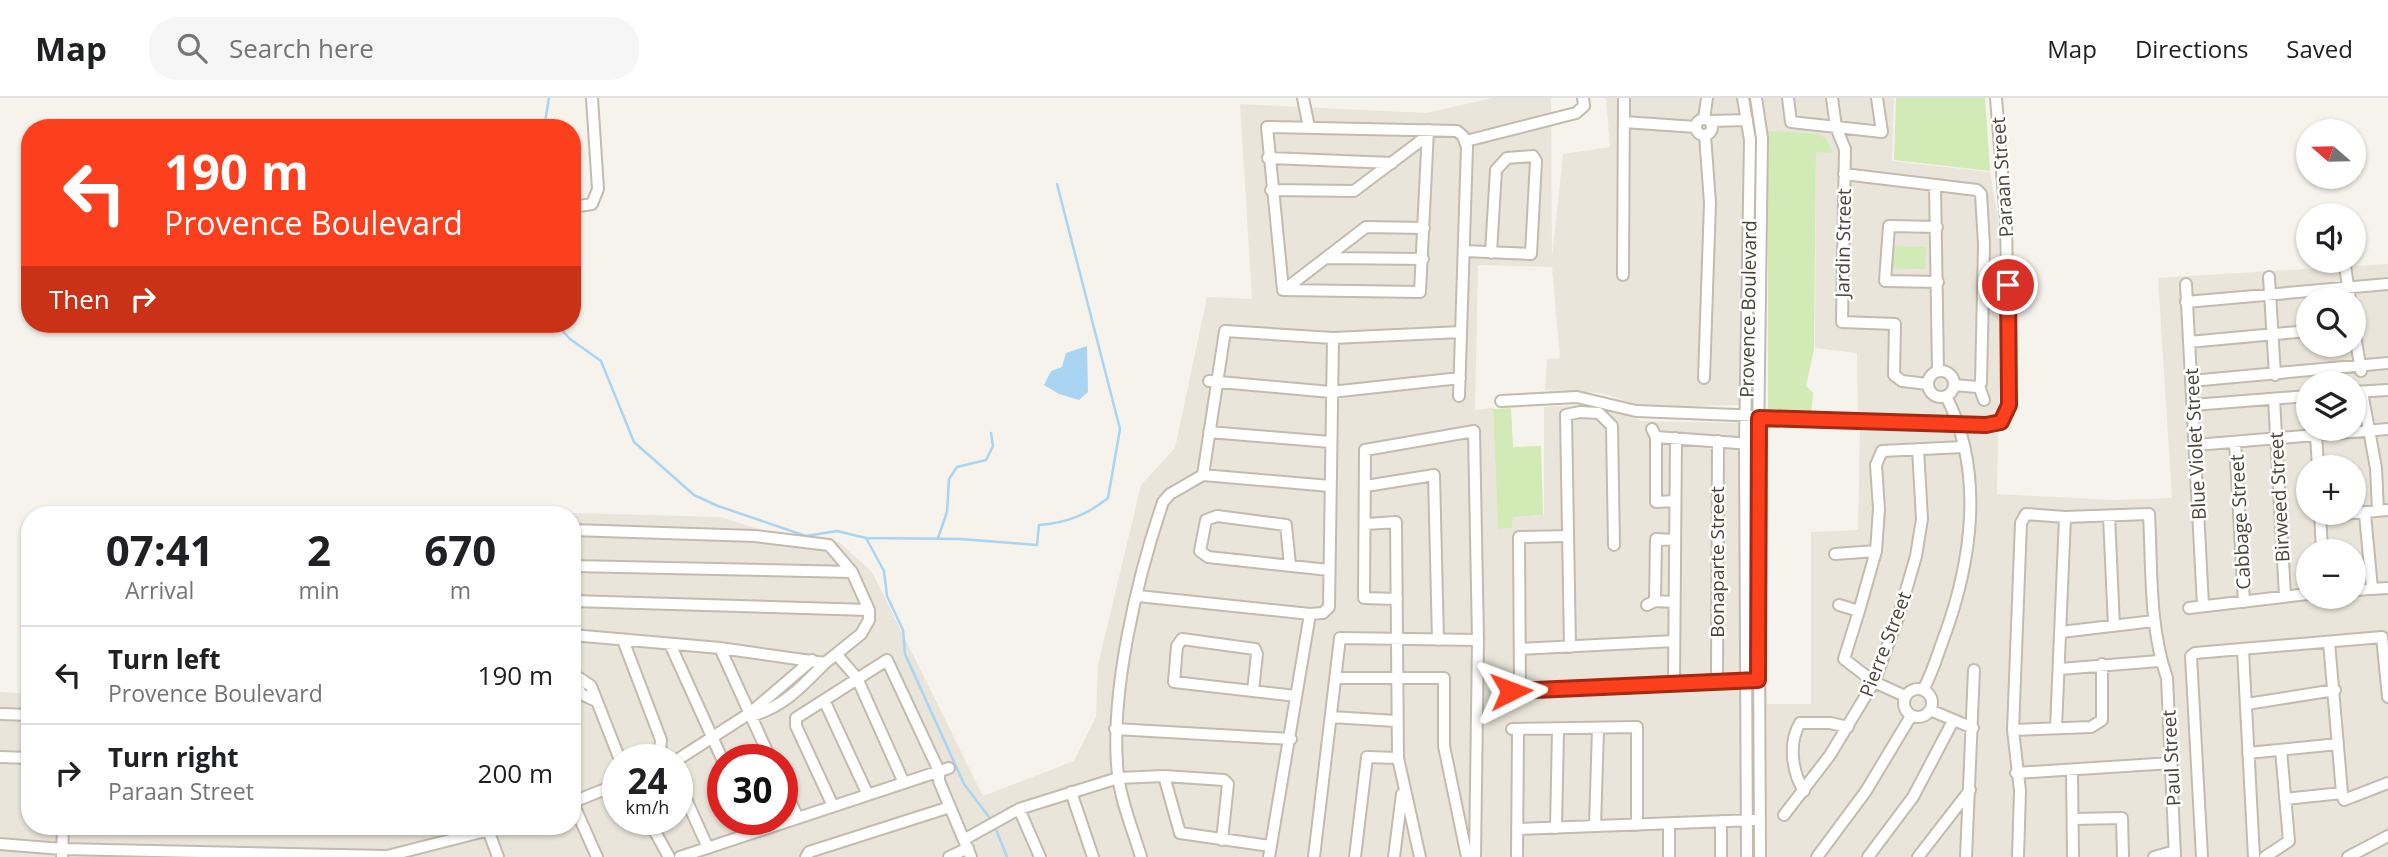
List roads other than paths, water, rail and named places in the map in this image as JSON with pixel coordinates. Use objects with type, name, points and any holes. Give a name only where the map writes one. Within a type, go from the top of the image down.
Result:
[{"type":"street","points":[[581,206],[592,204],[598,189],[592,98]]},
{"type":"street","points":[[1303,98],[1309,127]]},
{"type":"street","points":[[1466,141],[1576,113],[1584,106],[1583,98]]},
{"type":"street","points":[[1623,275],[1624,98]]},
{"type":"street","points":[[1704,378],[1710,204],[1704,126],[1707,98]]},
{"type":"street","name":"Provence Boulevard","points":[[1743,98],[1750,140],[1745,443],[1747,857]]},
{"type":"street","name":"Provence Boulevard","points":[[1756,98],[1762,138],[1758,444],[1760,857]]},
{"type":"street","points":[[1788,98],[1786,122],[1886,133],[1877,98]]},
{"type":"street","points":[[1832,98],[1836,127]]},
{"type":"street","name":"Paraan Street","points":[[1501,401],[1577,397],[1636,411],[1746,418],[1994,425],[2005,419],[2009,405],[2006,220],[1996,98]]},
{"type":"street","points":[[1624,122],[1704,126],[1746,120]]},
{"type":"street","points":[[1283,290],[1271,190],[1267,127],[1428,133],[1457,131],[1466,141],[1459,396]]},
{"type":"street","name":"Jardin Street","points":[[1836,127],[1845,149],[1836,322],[1895,319],[1894,375],[1902,381],[1928,384]]},
{"type":"street","points":[[1271,190],[1354,191],[1428,133]]},
{"type":"street","points":[[1283,290],[1419,293],[1423,260],[1428,133]]},
{"type":"street","points":[[1750,140],[1762,138]]},
{"type":"street","points":[[1464,251],[1491,253],[1532,252],[1536,161],[1533,156],[1507,158],[1496,170],[1491,253]]},
{"type":"street","points":[[1268,158],[1392,163]]},
{"type":"street","points":[[1844,174],[1977,190],[1981,194],[1984,245],[1979,386],[1984,400]]},
{"type":"street","points":[[1935,185],[1938,371]]},
{"type":"street","points":[[1937,227],[1889,226],[1885,281],[1938,282]]},
{"type":"street","points":[[1283,290],[1366,227],[1424,228]]},
{"type":"street","points":[[1326,258],[1423,260]]},
{"type":"street","points":[[2346,273],[2348,286]]},
{"type":"street","points":[[2269,277],[2275,375]]},
{"type":"street","name":"Blue Violet Street","points":[[2186,284],[2203,606]]},
{"type":"street","points":[[2186,302],[2388,284]]},
{"type":"street","points":[[1203,475],[1213,382],[1226,331],[1333,338],[1461,332]]},
{"type":"street","points":[[2189,342],[2296,333]]},
{"type":"street","points":[[1138,596],[1310,614],[1323,613],[1329,607],[1333,338]]},
{"type":"street","points":[[2358,357],[2360,368]]},
{"type":"street","points":[[2191,382],[2360,368],[2388,363]]},
{"type":"street","points":[[1938,371],[1931,376],[1928,384],[1936,396],[1946,396]]},
{"type":"street","points":[[1938,371],[1949,374],[1954,385]]},
{"type":"street","points":[[1213,382],[1331,392],[1460,377]]},
{"type":"street","points":[[1946,396],[1954,385]]},
{"type":"street","points":[[1954,385],[1979,386]]},
{"type":"street","points":[[2366,391],[2388,390]]},
{"type":"street","points":[[1923,690],[1960,612],[1970,532],[1975,468],[1963,447],[1958,424],[1946,396]]},
{"type":"street","points":[[2193,405],[2296,397]]},
{"type":"street","name":"Birweed Street","points":[[2274,399],[2285,596]]},
{"type":"street","points":[[1570,647],[1566,415],[1592,411],[1605,416],[1612,426],[1614,545]]},
{"type":"street","points":[[2366,417],[2383,511]]},
{"type":"street","points":[[2366,430],[2388,429]]},
{"type":"street","points":[[1397,599],[1364,598],[1365,450],[1474,431],[1478,639],[1475,857]]},
{"type":"street","points":[[1209,432],[1330,442]]},
{"type":"street","points":[[1675,501],[1652,502],[1654,433],[1676,438],[1758,444]]},
{"type":"street","points":[[2196,445],[2296,437]]},
{"type":"street","points":[[1674,684],[1676,438]]},
{"type":"street","name":"Bonaparte Street","points":[[1717,682],[1718,441]]},
{"type":"street","name":"Cabbage Street","points":[[2235,442],[2244,601]]},
{"type":"street","points":[[1905,696],[1874,682],[1844,659],[1875,551],[1879,509],[1877,457],[1882,451],[1963,447]]},
{"type":"street","name":"Pierre Street","points":[[1784,815],[1848,727],[1874,682],[1916,556],[1922,519],[1918,449]]},
{"type":"street","points":[[2376,468],[2388,467]]},
{"type":"street","points":[[1141,857],[1118,778],[1115,729],[1122,667],[1163,502],[1170,494],[1203,475],[1330,486]]},
{"type":"street","points":[[1366,486],[1434,475],[1438,640]]},
{"type":"street","points":[[2018,857],[2020,791],[2013,730],[2021,523],[2026,514],[2109,516],[2114,626]]},
{"type":"street","name":"Paul Street","points":[[2109,516],[2150,514],[2154,621],[2159,661],[2167,678],[2175,854]]},
{"type":"street","points":[[1290,565],[1286,525],[1217,516],[1206,520],[1200,551],[1203,555],[1329,570]]},
{"type":"street","points":[[2056,728],[2065,517]]},
{"type":"street","points":[[1366,524],[1396,522],[1398,758],[1420,857]]},
{"type":"street","points":[[2366,525],[2372,589]]},
{"type":"street","points":[[581,530],[755,536],[829,545],[852,572],[869,610],[866,628],[825,663],[787,701],[772,711],[751,715]]},
{"type":"street","points":[[1568,536],[1519,537],[1520,649],[1516,691],[1758,680]]},
{"type":"street","points":[[1674,602],[1651,603],[1656,539],[1675,540]]},
{"type":"street","points":[[1835,554],[1875,551]]},
{"type":"street","points":[[581,566],[852,572]]},
{"type":"street","points":[[2366,589],[2388,588]]},
{"type":"street","points":[[2189,608],[2296,595]]},
{"type":"street","points":[[581,601],[869,610]]},
{"type":"street","points":[[1839,605],[1859,611]]},
{"type":"street","points":[[1164,776],[1180,834],[1270,851],[1310,614]]},
{"type":"street","points":[[2061,632],[2154,621]]},
{"type":"street","points":[[581,636],[720,648],[825,663]]},
{"type":"street","points":[[1314,857],[1340,638],[1478,639]]},
{"type":"street","points":[[1253,691],[1257,654],[1255,649],[1182,639],[1177,646],[1174,682],[1253,691],[1296,695]]},
{"type":"street","points":[[2202,857],[2192,656],[2195,653],[2385,639],[2388,697]]},
{"type":"street","points":[[623,640],[661,744]]},
{"type":"street","points":[[1520,649],[1674,641]]},
{"type":"street","points":[[2329,642],[2344,800],[2388,783]]},
{"type":"street","points":[[670,644],[715,744]]},
{"type":"street","points":[[720,648],[764,744]]},
{"type":"street","points":[[2243,650],[2254,857]]},
{"type":"street","points":[[837,655],[857,678],[904,782]]},
{"type":"street","points":[[693,749],[751,715],[812,660]]},
{"type":"street","points":[[833,806],[795,722],[796,718],[884,661],[890,662],[944,769],[939,781],[968,848]]},
{"type":"street","points":[[2060,669],[2159,661]]},
{"type":"street","points":[[2013,730],[2091,727],[2102,719],[2102,664]]},
{"type":"street","points":[[1966,857],[1974,670]]},
{"type":"street","points":[[1336,678],[1444,678],[1444,746],[1467,857]]},
{"type":"street","points":[[1912,690],[1923,690],[1931,698],[1930,710],[1922,717],[1911,716],[1903,706],[1905,696],[1912,690]]},
{"type":"street","points":[[2247,704],[2334,690]]},
{"type":"street","points":[[581,694],[596,701],[613,744]]},
{"type":"street","points":[[824,700],[868,795]]},
{"type":"street","points":[[1930,710],[1972,728]]},
{"type":"street","points":[[0,713],[21,714]]},
{"type":"street","points":[[1817,857],[1866,791],[1911,716]]},
{"type":"street","points":[[1331,717],[1396,721]]},
{"type":"street","points":[[1868,857],[1913,797],[1954,720]]},
{"type":"street","points":[[1804,791],[1796,778],[1794,757],[1794,734],[1800,723],[1830,723],[1848,727]]},
{"type":"street","points":[[1517,857],[1515,730],[1637,727],[1637,825]]},
{"type":"street","points":[[1115,729],[1291,739]]},
{"type":"street","points":[[1595,826],[1598,729]]},
{"type":"street","points":[[1556,828],[1558,730]]},
{"type":"street","points":[[2248,753],[2338,744]]},
{"type":"street","points":[[2265,857],[2289,841],[2281,750]]},
{"type":"street","points":[[0,757],[21,758]]},
{"type":"street","points":[[1355,857],[1367,757],[1398,758]]},
{"type":"street","points":[[2016,773],[2172,763]]},
{"type":"street","points":[[798,818],[944,769]]},
{"type":"street","points":[[2073,771],[2073,857]]},
{"type":"street","points":[[949,857],[968,848],[988,826],[1019,809],[1118,778],[1164,776],[1224,780],[1228,784],[1222,840]]},
{"type":"street","points":[[1394,857],[1403,785]]},
{"type":"street","points":[[1918,857],[1970,790]]},
{"type":"street","points":[[581,801],[602,791]]},
{"type":"street","points":[[1071,792],[1093,857]]},
{"type":"street","points":[[2285,799],[2342,793]]},
{"type":"street","points":[[806,857],[808,852],[950,807]]},
{"type":"street","points":[[1019,809],[1040,857]]},
{"type":"street","points":[[693,815],[708,848]]},
{"type":"street","points":[[2073,819],[2122,818],[2123,857]]},
{"type":"street","points":[[1517,829],[1760,820]]},
{"type":"street","points":[[1721,821],[1721,857]]},
{"type":"street","points":[[581,822],[597,857]]},
{"type":"street","points":[[1670,824],[1670,857]]},
{"type":"street","points":[[62,853],[63,835]]},
{"type":"street","points":[[0,844],[19,851],[62,853],[387,856],[465,835]]},
{"type":"street","points":[[489,835],[498,857]]},
{"type":"street","points":[[657,835],[669,857]]},
{"type":"street","points":[[680,857],[746,835]]},
{"type":"street","points":[[2348,857],[2365,852],[2388,836]]},
{"type":"street","points":[[2154,857],[2175,854]]},
{"type":"water","points":[[1087,346],[1088,392],[1079,400],[1059,394],[1044,385],[1051,371],[1062,367],[1066,353]]},
{"type":"waterway","points":[[546,119],[549,98]]},
{"type":"waterway","points":[[866,538],[960,539],[1037,545],[1039,525],[1076,517],[1108,498],[1120,429],[1057,184]]},
{"type":"waterway","points":[[564,333],[601,361],[634,442],[694,495],[806,536],[837,531],[866,538],[884,571],[887,596],[903,630],[905,654],[964,784],[992,821]]},
{"type":"waterway","points":[[938,538],[947,512],[949,479],[957,467],[986,460],[993,446],[991,433]]},
{"type":"waterway","points":[[995,827],[1007,857]]}]
